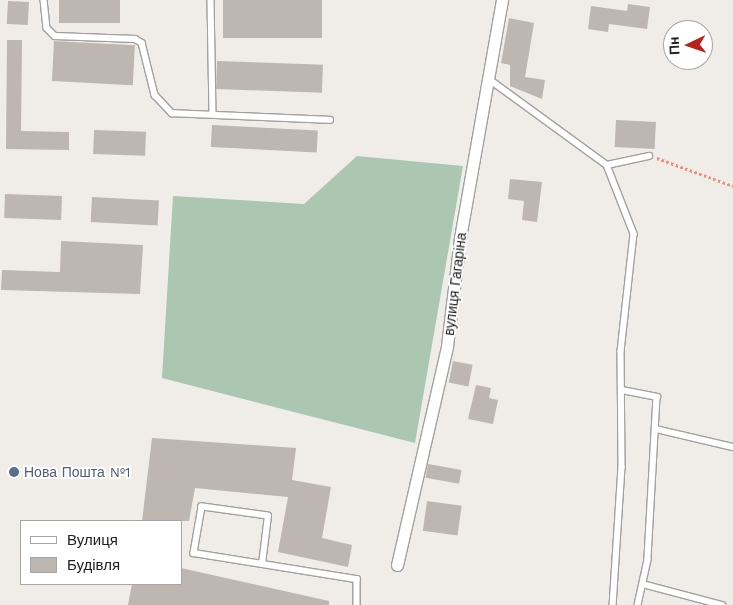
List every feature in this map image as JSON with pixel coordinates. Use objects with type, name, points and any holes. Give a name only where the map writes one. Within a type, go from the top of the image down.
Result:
[{"type":"street","name":"вулиця Гагаріна","points":[[397,565],[447,346],[461,229],[502,0]]},
{"type":"lane","points":[[44,0],[48,28],[55,36],[135,39],[142,43],[155,95],[163,106],[172,113],[330,120]]},
{"type":"lane","points":[[211,0],[213,114]]},
{"type":"lane","points":[[489,79],[607,165],[634,234],[622,351],[622,467],[613,605]]},
{"type":"lane","points":[[607,165],[649,156]]},
{"type":"lane","points":[[622,390],[657,397],[648,560],[638,605]]},
{"type":"lane","points":[[656,429],[733,448]]},
{"type":"lane","points":[[262,564],[268,516],[202,507],[194,553],[262,564],[357,579],[357,605]]},
{"type":"lane","points":[[643,584],[722,605]]},
{"type":"path","points":[[649,156],[733,186]]},
{"type":"green space","points":[[357,156],[463,166],[415,443],[162,378],[173,196],[304,204]]},
{"type":"building","points":[[59,0],[120,0],[120,23],[59,23]]},
{"type":"building","points":[[223,0],[322,0],[322,38],[223,38]]},
{"type":"building","points":[[8,1],[29,2],[28,25],[7,24]]},
{"type":"building","points":[[628,4],[650,7],[647,29],[609,24],[608,32],[588,29],[591,6],[627,11]]},
{"type":"building","points":[[509,18],[534,23],[525,77],[545,80],[542,99],[510,86],[510,65],[501,63]]},
{"type":"building","points":[[7,40],[22,40],[21,131],[69,132],[69,150],[6,149]]},
{"type":"building","points":[[54,41],[135,45],[133,85],[52,81]]},
{"type":"building","points":[[217,61],[323,65],[322,93],[216,89]]},
{"type":"building","points":[[616,120],[656,122],[655,149],[615,147]]},
{"type":"building","points":[[212,125],[318,131],[317,153],[211,147]]},
{"type":"building","points":[[94,130],[146,132],[145,156],[93,154]]},
{"type":"building","points":[[510,179],[542,182],[537,222],[522,220],[524,201],[508,199]]},
{"type":"building","points":[[5,194],[62,196],[61,220],[4,218]]},
{"type":"building","points":[[92,197],[159,201],[158,225],[91,222]]},
{"type":"building","points":[[61,241],[143,245],[140,294],[1,290],[2,270],[60,272]]},
{"type":"building","points":[[453,361],[473,365],[468,386],[449,383]]},
{"type":"building","points":[[476,385],[491,388],[489,398],[498,400],[493,424],[468,419]]},
{"type":"building","points":[[152,438],[296,448],[292,480],[331,487],[322,538],[352,545],[348,567],[278,552],[288,497],[195,488],[189,521],[142,520]]},
{"type":"building","points":[[428,464],[461,470],[459,484],[426,478]]},
{"type":"building","points":[[427,501],[462,506],[457,536],[423,531]]},
{"type":"building","points":[[182,568],[329,601],[329,605],[128,605],[132,585],[182,585]]},
{"type":"place","name":"Нова Пошта №1","points":[[14,472]]}]
